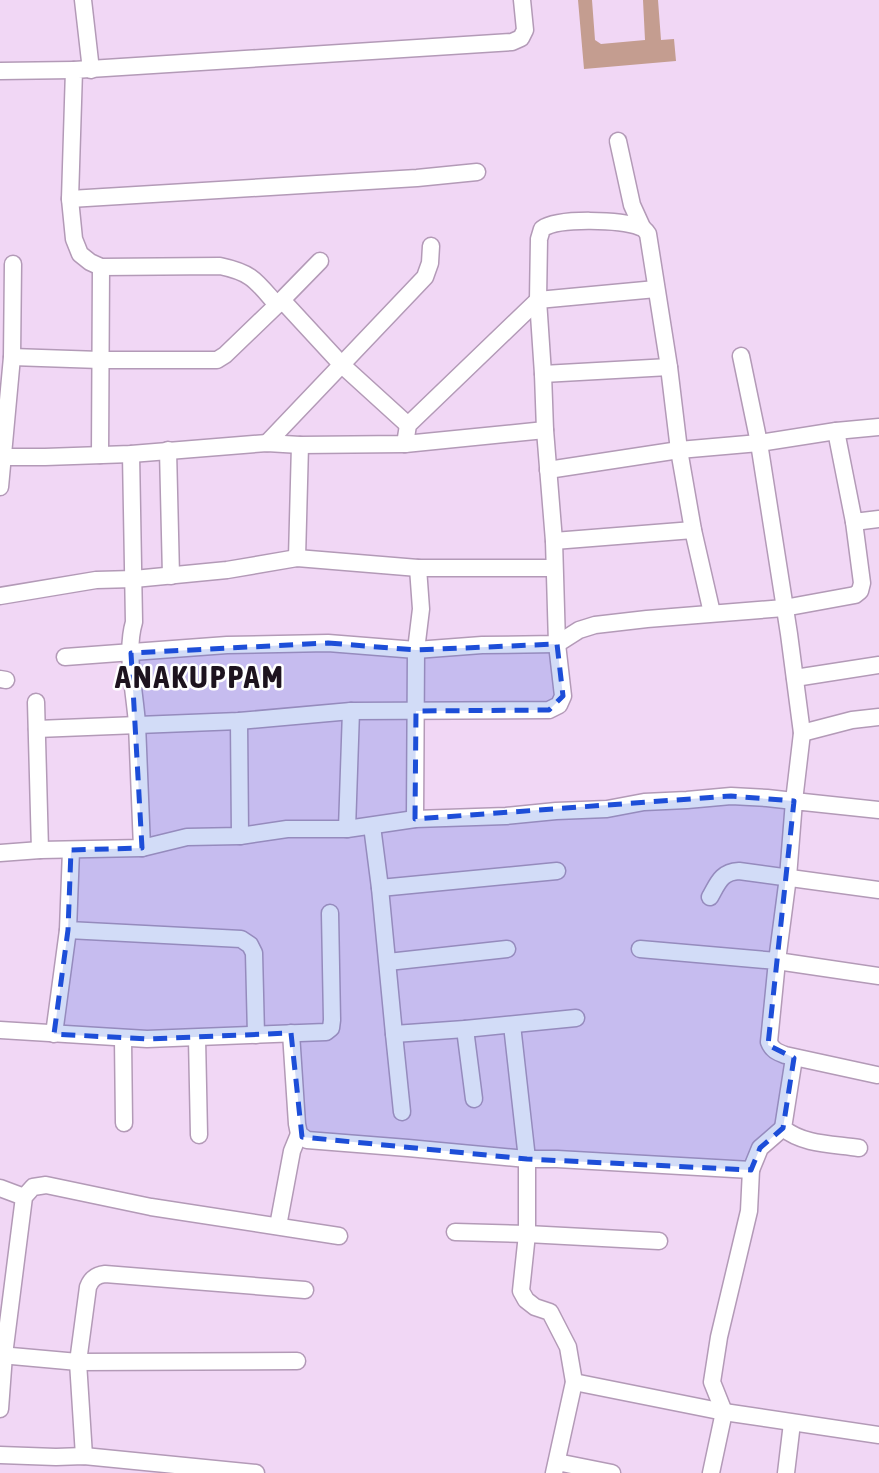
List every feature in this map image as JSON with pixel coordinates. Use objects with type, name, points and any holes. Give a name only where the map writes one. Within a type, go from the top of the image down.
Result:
[{"type":"street","points":[[83,0],[91,70]]},
{"type":"street","points":[[0,71],[91,70],[512,42],[521,38],[525,30],[522,0]]},
{"type":"street","points":[[74,70],[70,199],[74,239],[80,254],[100,267],[220,266],[251,276],[408,425]]},
{"type":"street","points":[[618,141],[632,205],[642,228],[648,234],[679,450],[693,530],[712,613]]},
{"type":"street","points":[[70,199],[477,172]]},
{"type":"street","points":[[37,729],[239,721],[351,711],[549,710],[559,705],[563,696],[557,644],[554,541],[538,300],[539,239],[542,229],[550,223],[593,221],[642,228]]},
{"type":"street","points":[[267,443],[425,277],[430,263],[431,246]]},
{"type":"street","points":[[12,357],[217,360],[280,303],[320,261]]},
{"type":"street","points":[[0,487],[12,357],[13,264]]},
{"type":"street","points":[[100,267],[100,455]]},
{"type":"street","points":[[405,444],[408,425],[538,300],[656,289]]},
{"type":"street","points":[[741,356],[759,443],[802,733],[769,1042],[775,1052],[794,1058],[877,1075]]},
{"type":"street","points":[[543,374],[669,368]]},
{"type":"street","points":[[548,470],[679,450],[759,443],[879,427]]},
{"type":"street","points":[[2,457],[131,454],[267,443],[405,444],[545,430]]},
{"type":"street","points":[[65,657],[227,645],[328,643],[416,650],[482,645],[557,644],[579,630],[595,625],[785,608],[855,595],[860,591],[862,583],[854,522],[836,431]]},
{"type":"street","points":[[296,558],[300,444]]},
{"type":"street","points":[[168,450],[171,576]]},
{"type":"street","points":[[131,454],[135,622],[131,653],[142,848]]},
{"type":"street","points":[[854,522],[879,519]]},
{"type":"street","points":[[554,541],[693,530]]},
{"type":"street","points":[[0,596],[96,580],[227,570],[296,558],[418,568],[554,568]]},
{"type":"street","points":[[415,819],[416,650],[421,609],[418,568]]},
{"type":"street","points":[[795,678],[879,665]]},
{"type":"street","points":[[36,702],[40,850]]},
{"type":"street","points":[[347,829],[351,711]]},
{"type":"street","points":[[802,733],[852,720],[879,717]]},
{"type":"street","points":[[239,721],[240,836]]},
{"type":"street","points":[[0,853],[142,848],[187,837],[240,836],[287,829],[347,829],[415,819],[506,816],[731,796],[879,810]]},
{"type":"street","points":[[372,826],[402,1112]]},
{"type":"street","points":[[54,1034],[68,930],[71,850]]},
{"type":"street","points":[[380,888],[557,871]]},
{"type":"street","points":[[710,897],[721,878],[730,871],[879,890]]},
{"type":"street","points":[[0,1030],[123,1039],[326,1032],[331,1028],[330,914]]},
{"type":"street","points":[[68,930],[241,939],[250,945],[254,953],[256,1035]]},
{"type":"street","points":[[388,962],[507,949]]},
{"type":"street","points":[[640,949],[777,961],[879,976]]},
{"type":"street","points":[[394,1034],[576,1018]]},
{"type":"street","points":[[512,1025],[527,1159],[527,1234],[521,1291],[526,1300],[535,1307],[550,1312],[568,1347],[574,1382],[555,1468],[612,1473]]},
{"type":"street","points":[[465,1029],[474,1099]]},
{"type":"street","points":[[278,1226],[292,1151],[299,1134],[291,1033]]},
{"type":"street","points":[[197,1038],[199,1135]]},
{"type":"street","points":[[123,1039],[124,1123]]},
{"type":"street","points":[[711,1473],[724,1412],[712,1382],[719,1337],[749,1211],[751,1170],[760,1148],[782,1128],[794,1058]]},
{"type":"street","points":[[782,1128],[806,1140],[859,1148]]},
{"type":"street","points":[[299,1134],[316,1142],[527,1159],[751,1170]]},
{"type":"street","points":[[0,1409],[2,1354],[24,1197],[33,1187],[46,1185],[151,1207],[339,1236]]},
{"type":"street","points":[[0,1188],[24,1197]]},
{"type":"street","points":[[455,1232],[659,1241]]},
{"type":"street","points":[[84,1456],[78,1362],[90,1281],[99,1275],[305,1290]]},
{"type":"street","points":[[2,1354],[78,1362],[297,1362]]},
{"type":"street","points":[[574,1382],[724,1412],[879,1435]]},
{"type":"street","points":[[786,1473],[792,1423]]},
{"type":"street","points":[[0,1455],[84,1456],[256,1473]]},
{"type":"highlighted area","points":[[328,643],[416,650],[557,644],[563,696],[549,710],[416,711],[415,819],[731,796],[794,801],[768,1045],[794,1058],[783,1128],[760,1148],[751,1170],[527,1159],[302,1137],[291,1033],[147,1039],[54,1034],[68,930],[71,850],[142,848],[131,653]]},
{"type":"building","points":[[578,0],[592,0],[595,40],[601,44],[645,40],[643,0],[658,0],[661,40],[674,39],[676,61],[584,69]]},
{"type":"district","name":"ANAKUPPAM","points":[[200,676]]}]
